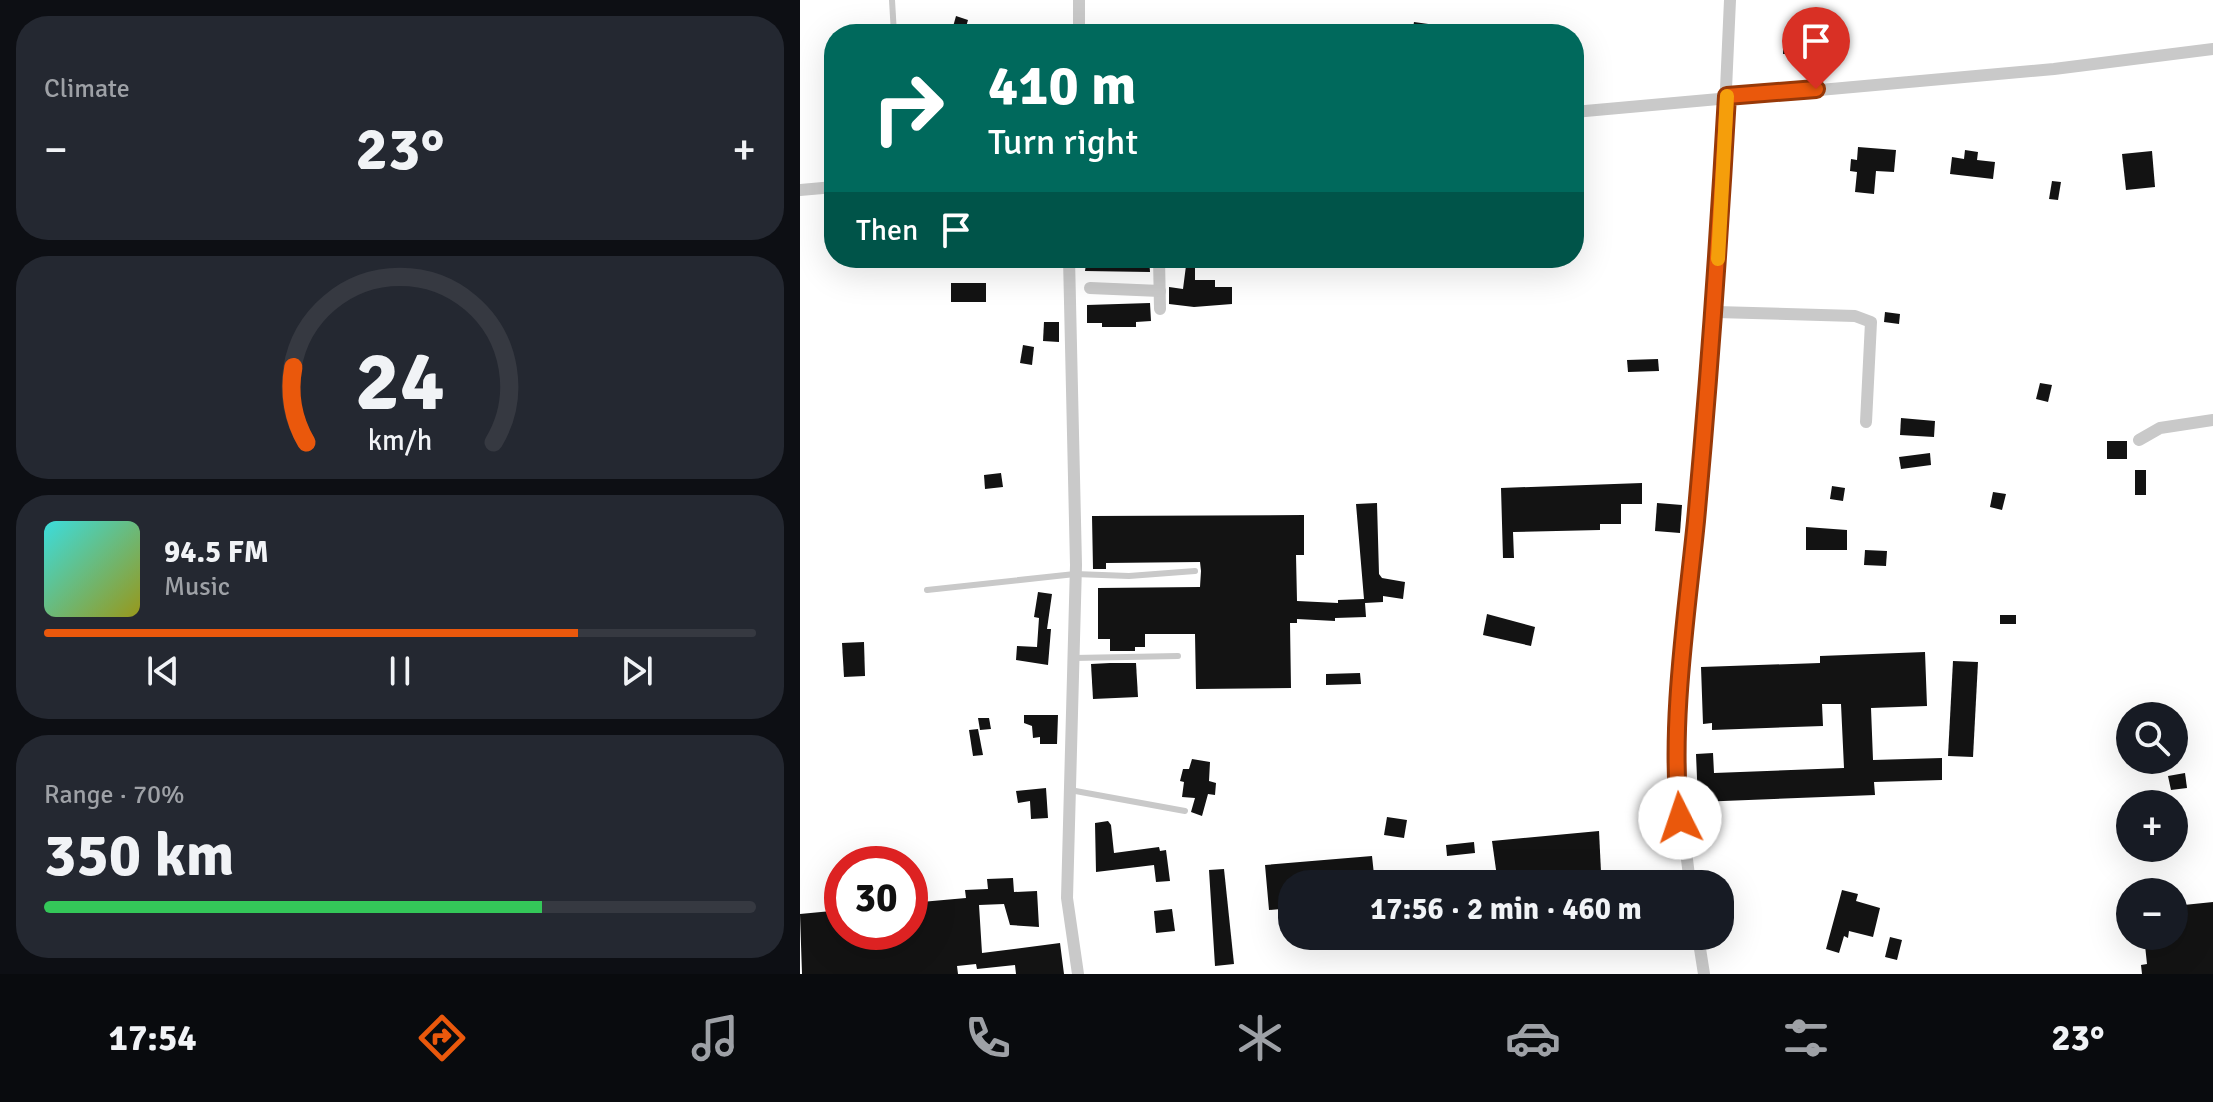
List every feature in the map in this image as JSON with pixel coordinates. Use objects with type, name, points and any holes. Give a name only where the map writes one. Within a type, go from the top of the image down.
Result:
[{"type":"street","points":[[1079,0],[1079,24]]},
{"type":"street","points":[[1688,870],[1677,777],[1683,665],[1716,312],[1730,0]]},
{"type":"street","points":[[1584,111],[2054,69],[2213,49]]},
{"type":"street","points":[[800,190],[824,188]]},
{"type":"street","points":[[1069,268],[1075,574],[1067,898],[1078,974]]},
{"type":"street","points":[[1159,268],[1160,309]]},
{"type":"street","points":[[1090,288],[1160,291]]},
{"type":"street","points":[[1716,312],[1855,316],[1871,322],[1866,422]]},
{"type":"street","points":[[2139,440],[2160,428],[2213,420]]},
{"type":"street","points":[[1700,950],[1704,974]]},
{"type":"lane","points":[[892,0],[893,24]]},
{"type":"lane","points":[[927,590],[1075,574],[1129,576],[1195,571]]},
{"type":"lane","points":[[1073,658],[1178,656]]},
{"type":"lane","points":[[1070,790],[1185,811]]},
{"type":"building","points":[[956,16],[968,20],[967,24],[954,24]]},
{"type":"building","points":[[1784,32],[1795,32],[1795,54],[1783,54]]},
{"type":"building","points":[[1858,147],[1896,150],[1894,172],[1876,171],[1874,194],[1855,192],[1857,172],[1850,171],[1851,159],[1857,160]]},
{"type":"building","points":[[1965,150],[1978,152],[1977,160],[1995,162],[1993,179],[1950,174],[1952,157],[1964,159]]},
{"type":"building","points":[[2152,151],[2155,187],[2126,190],[2122,154]]},
{"type":"building","points":[[2052,181],[2061,182],[2058,200],[2049,199]]},
{"type":"building","points":[[1085,268],[1150,268],[1150,272],[1085,271]]},
{"type":"building","points":[[1186,268],[1195,268],[1195,280],[1215,280],[1215,287],[1232,287],[1232,304],[1194,307],[1169,304],[1169,287],[1183,289]]},
{"type":"building","points":[[951,283],[986,283],[986,302],[951,302]]},
{"type":"building","points":[[1150,303],[1151,321],[1136,322],[1136,327],[1102,327],[1102,323],[1087,323],[1087,305]]},
{"type":"building","points":[[1885,312],[1900,314],[1899,324],[1884,322]]},
{"type":"building","points":[[1044,322],[1059,322],[1059,342],[1043,341]]},
{"type":"building","points":[[1023,345],[1034,347],[1032,365],[1020,363]]},
{"type":"building","points":[[1658,359],[1659,371],[1628,372],[1627,360]]},
{"type":"building","points":[[2040,383],[2052,385],[2048,402],[2036,399]]},
{"type":"building","points":[[1901,418],[1935,421],[1934,437],[1900,435]]},
{"type":"building","points":[[2107,441],[2127,441],[2127,459],[2107,459]]},
{"type":"building","points":[[1930,453],[1931,465],[1901,469],[1899,457]]},
{"type":"building","points":[[2135,470],[2146,470],[2146,495],[2135,495]]},
{"type":"building","points":[[1001,473],[1003,487],[985,489],[984,475]]},
{"type":"building","points":[[1642,483],[1642,504],[1621,504],[1621,524],[1600,524],[1600,530],[1513,532],[1514,558],[1503,558],[1501,488]]},
{"type":"building","points":[[1832,486],[1845,488],[1843,501],[1830,499]]},
{"type":"building","points":[[1993,492],[2006,494],[2002,510],[1990,507]]},
{"type":"building","points":[[1377,503],[1379,574],[1382,578],[1405,582],[1403,599],[1383,596],[1383,602],[1365,603],[1366,617],[1335,618],[1335,621],[1297,619],[1297,623],[1290,623],[1291,688],[1196,689],[1195,634],[1145,634],[1145,647],[1135,647],[1135,651],[1110,651],[1110,639],[1098,639],[1098,588],[1200,587],[1201,571],[1200,562],[1106,563],[1106,569],[1093,569],[1092,516],[1304,515],[1304,555],[1296,555],[1297,601],[1338,603],[1338,600],[1364,599],[1356,504]]},
{"type":"building","points":[[1657,503],[1682,505],[1680,533],[1655,531]]},
{"type":"building","points":[[1806,527],[1847,530],[1847,550],[1806,550]]},
{"type":"building","points":[[1865,550],[1887,551],[1886,566],[1864,565]]},
{"type":"building","points":[[1038,592],[1052,594],[1047,629],[1051,629],[1048,665],[1016,660],[1017,646],[1037,647],[1039,618],[1034,617]]},
{"type":"building","points":[[1487,614],[1535,627],[1531,646],[1483,635]]},
{"type":"building","points":[[2000,615],[2016,615],[2016,624],[2000,624]]},
{"type":"building","points":[[864,642],[865,676],[844,677],[842,643]]},
{"type":"building","points":[[1925,652],[1927,706],[1871,708],[1873,760],[1942,758],[1942,780],[1874,782],[1875,795],[1698,802],[1696,754],[1713,753],[1714,773],[1844,768],[1841,704],[1822,704],[1823,726],[1712,730],[1712,723],[1703,724],[1701,667],[1820,663],[1820,656]]},
{"type":"building","points":[[1953,661],[1978,662],[1973,757],[1948,756]]},
{"type":"building","points":[[1136,663],[1138,697],[1093,699],[1091,664]]},
{"type":"building","points":[[1360,673],[1361,684],[1326,685],[1326,674]]},
{"type":"building","points":[[1024,715],[1058,715],[1057,744],[1040,744],[1040,737],[1033,738],[1032,726],[1024,723]]},
{"type":"building","points":[[978,718],[989,718],[991,729],[980,730]]},
{"type":"building","points":[[978,729],[983,755],[973,756],[969,730]]},
{"type":"building","points":[[1192,759],[1210,762],[1209,781],[1216,783],[1215,795],[1208,794],[1202,816],[1191,812],[1195,798],[1182,797],[1184,782],[1180,781],[1183,769],[1189,769]]},
{"type":"building","points":[[2185,774],[2187,788],[2171,790],[2168,776]]},
{"type":"building","points":[[1046,788],[1048,818],[1031,819],[1030,801],[1018,803],[1016,791]]},
{"type":"building","points":[[1387,817],[1407,820],[1404,838],[1384,835]]},
{"type":"building","points":[[1108,821],[1114,853],[1159,847],[1160,851],[1166,850],[1170,881],[1156,882],[1154,865],[1096,872],[1095,823]]},
{"type":"building","points":[[1599,831],[1601,870],[1496,870],[1492,841]]},
{"type":"building","points":[[1474,842],[1475,853],[1447,856],[1446,845]]},
{"type":"building","points":[[1372,856],[1374,870],[1278,870],[1278,909],[1269,910],[1265,865]]},
{"type":"building","points":[[1224,869],[1234,964],[1215,966],[1209,870]]},
{"type":"building","points":[[1013,878],[1014,892],[1037,891],[1039,927],[1010,925],[1004,904],[979,905],[982,953],[1060,943],[1064,974],[1016,974],[1015,965],[977,969],[976,964],[957,966],[958,974],[802,974],[800,914],[824,912],[824,950],[928,950],[928,901],[966,898],[965,890],[988,889],[987,879]]},
{"type":"building","points":[[1842,890],[1858,894],[1856,901],[1880,908],[1873,937],[1849,931],[1848,938],[1844,936],[1839,953],[1826,949]]},
{"type":"building","points":[[2213,902],[2213,974],[2142,974],[2141,965],[2147,964],[2146,950],[2188,950],[2188,905]]},
{"type":"building","points":[[1172,909],[1175,931],[1156,933],[1154,911]]},
{"type":"building","points":[[1890,937],[1902,940],[1897,960],[1885,957]]},
{"type":"slow traffic","points":[[1718,259],[1727,96]]},
{"type":"route","points":[[1680,818],[1677,777],[1682,679],[1716,312],[1727,96],[1816,89]]}]
